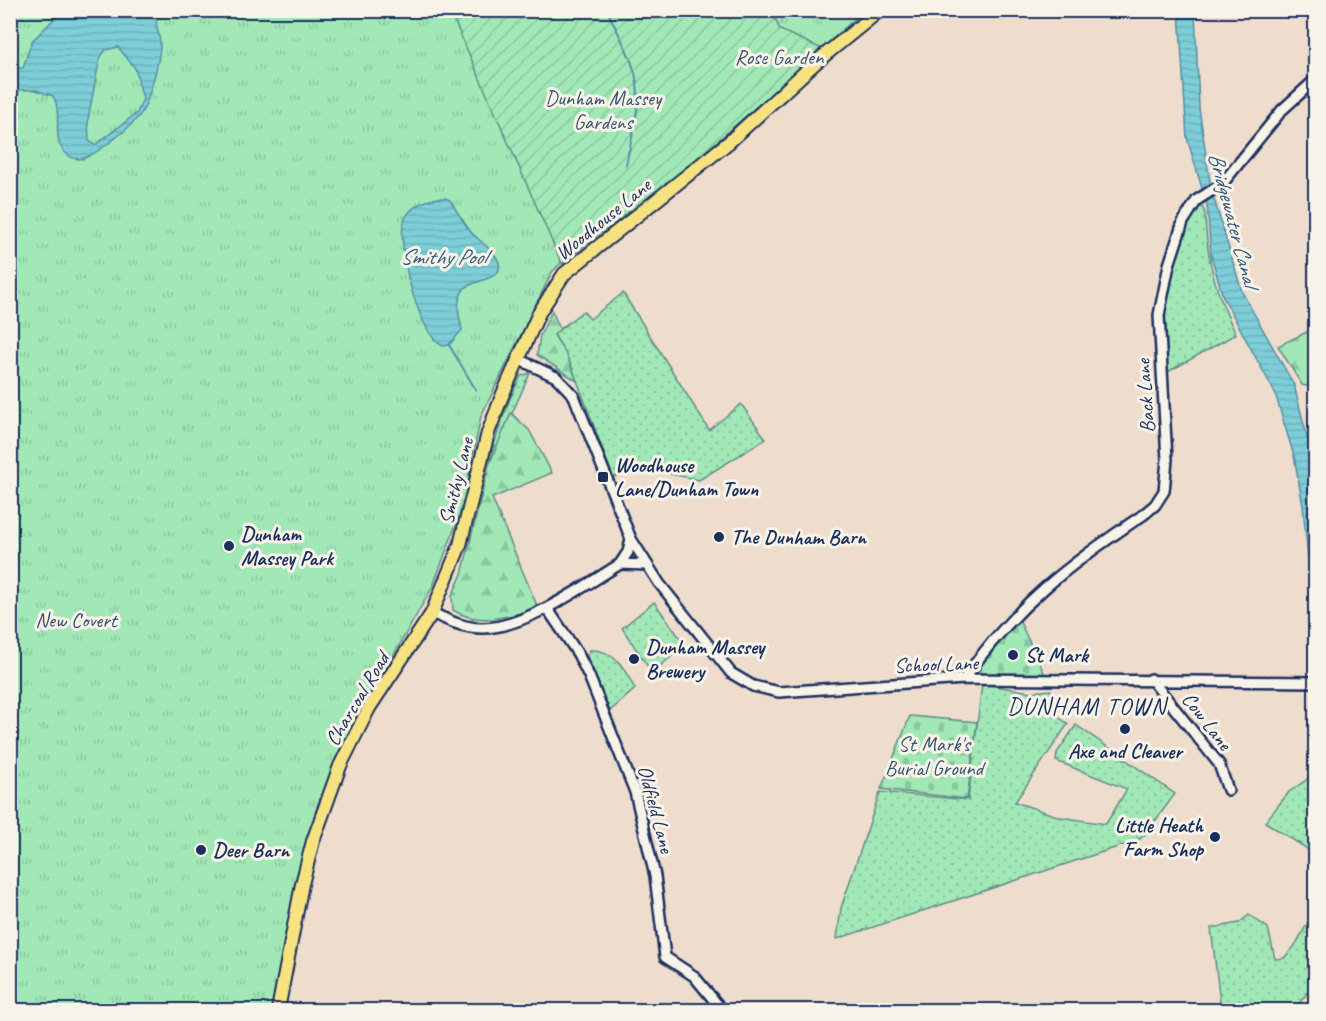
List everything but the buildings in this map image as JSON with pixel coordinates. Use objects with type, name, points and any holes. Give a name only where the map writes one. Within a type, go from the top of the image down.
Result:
[{"type":"main road","name":"Woodhouse Lane","points":[[518,359],[539,313],[564,274],[729,142],[815,63],[880,10]]},
{"type":"main road","name":"Smithy Lane","points":[[432,613],[460,545],[488,433],[518,359]]},
{"type":"main road","name":"Charcoal Road","points":[[278,1011],[302,884],[329,794],[354,734],[432,613]]},
{"type":"street","name":"Back Lane","points":[[964,679],[991,643],[1045,585],[1143,515],[1155,505],[1164,491],[1167,460],[1159,315],[1162,290],[1178,237],[1190,210],[1201,197],[1219,187],[1282,110],[1316,78]]},
{"type":"street","points":[[432,613],[461,625],[480,628],[501,626],[547,608],[620,564],[628,552],[631,538],[574,396],[556,378],[518,359]]},
{"type":"street","name":"School Lane","points":[[631,538],[646,565],[731,673],[753,686],[779,692],[964,679],[1316,682]]},
{"type":"street","points":[[620,564],[646,565]]},
{"type":"street","name":"Oldfield Lane","points":[[547,608],[578,654],[589,676],[635,792],[655,876],[664,957],[694,976],[722,1011]]},
{"type":"street","name":"Cow Lane","points":[[1151,679],[1219,764],[1228,790]]},
{"type":"green space","name":"Dunham Massey Park","points":[[10,11],[863,11],[822,49],[596,228],[552,272],[481,416],[463,506],[433,586],[341,747],[317,807],[301,860],[272,1010],[11,1010]]},
{"type":"green space","name":"Dunham Massey Gardens","points":[[450,11],[772,11],[780,30],[822,49],[656,195],[598,235],[562,264]]},
{"type":"green space","points":[[1197,205],[1203,208],[1205,214],[1213,276],[1236,334],[1166,373],[1164,329],[1168,286],[1179,245]]},
{"type":"green space","points":[[623,293],[709,430],[741,404],[766,439],[699,480],[642,468],[613,477],[572,367],[554,334],[583,311],[590,319]]},
{"type":"green space","points":[[552,311],[560,329],[554,335],[567,356],[577,381],[537,355],[540,336]]},
{"type":"green space","points":[[1315,328],[1315,388],[1302,385],[1278,346]]},
{"type":"green space","points":[[530,373],[489,465],[498,431],[511,397],[521,376]]},
{"type":"green space","points":[[511,413],[529,430],[552,473],[492,498],[538,608],[495,618],[474,618],[453,610],[452,596],[462,574],[489,465]]},
{"type":"green space","points":[[654,602],[685,645],[652,673],[622,628]]},
{"type":"green space","points":[[1019,620],[1046,677],[980,675],[988,652]]},
{"type":"green space","points":[[590,650],[613,657],[623,668],[635,689],[610,711],[587,656]]},
{"type":"green space","points":[[982,684],[1031,692],[1051,690],[1053,713],[1068,724],[1015,802],[1060,817],[1106,824],[1127,789],[1056,761],[1057,753],[1076,725],[1175,794],[1144,836],[1136,841],[837,939],[841,908],[880,792],[968,800]]},
{"type":"green space","name":"St Mark's Burial Ground","points":[[910,716],[977,722],[967,799],[881,789]]},
{"type":"green space","points":[[1315,774],[1315,854],[1265,822],[1289,792]]},
{"type":"green space","points":[[1249,915],[1268,928],[1275,959],[1284,958],[1294,947],[1310,919],[1315,921],[1315,983],[1294,1010],[1221,1010],[1211,928],[1239,923]]},
{"type":"water","points":[[63,10],[160,11],[157,20],[160,40],[158,61],[143,110],[136,120],[117,137],[81,159],[72,158],[62,149],[53,96],[36,90],[19,90],[11,111],[11,69],[23,68],[32,41]],"holes":[[[118,47],[135,68],[143,99],[137,113],[95,145],[89,141],[88,119],[100,57],[106,50]]]},
{"type":"water","points":[[1179,11],[1195,11],[1199,108],[1211,189],[1242,292],[1294,385],[1316,472],[1315,634],[1303,506],[1294,456],[1275,393],[1223,297],[1211,255],[1207,205],[1187,138]]},
{"type":"water","name":"Smithy Pool","points":[[445,198],[450,200],[471,232],[493,252],[499,264],[499,270],[495,275],[468,285],[464,289],[459,304],[462,330],[449,345],[443,346],[434,339],[418,309],[406,269],[402,234],[406,216],[410,211],[426,201]]},
{"type":"waterway","points":[[607,10],[629,55],[637,82],[636,118],[626,165]]},
{"type":"waterway","points":[[718,10],[720,14]]},
{"type":"waterway","points":[[449,345],[476,390]]},
{"type":"place","name":"Woodhouse Lane/Dunham Town","points":[[603,477]]},
{"type":"place","name":"The Dunham Barn","points":[[719,537]]},
{"type":"place","name":"Dunham Massey Park","points":[[229,546]]},
{"type":"place","name":"St Mark","points":[[1013,655]]},
{"type":"place","name":"Dunham Massey Brewery","points":[[634,659]]},
{"type":"place","name":"Axe and Cleaver","points":[[1125,729]]},
{"type":"place","name":"Little Heath Farm Shop","points":[[1215,837]]},
{"type":"place","name":"Deer Barn","points":[[201,850]]},
{"type":"district","name":"DUNHAM TOWN","points":[[1087,706]]},
{"type":"park label","name":"Rose Garden","points":[[779,57]]},
{"type":"park label","name":"New Covert","points":[[76,620]]},
{"type":"water label","name":"Bridgewater Canal","points":[[1234,219]]}]
